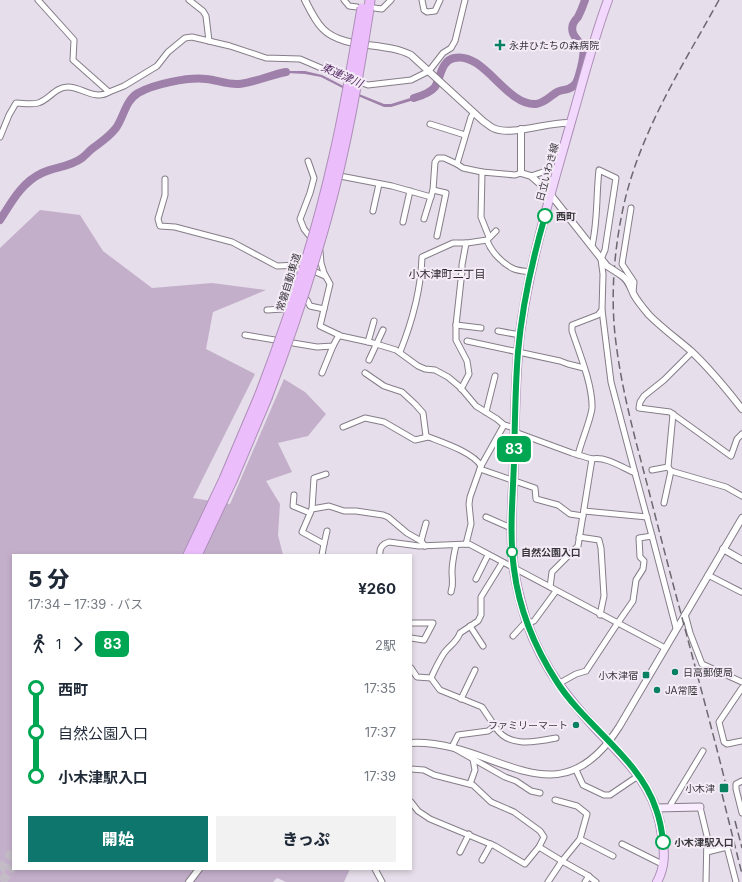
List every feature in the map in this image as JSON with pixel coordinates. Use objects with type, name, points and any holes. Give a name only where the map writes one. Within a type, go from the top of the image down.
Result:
[{"type":"highway","name":"常磐自動車道","points":[[197,554],[232,481],[306,288],[328,216],[352,109],[366,5]]},
{"type":"highway","name":"常磐自動車道","points":[[188,554],[264,396]]},
{"type":"main road","name":"日立いわき線","points":[[608,0],[599,25],[558,167],[531,272],[518,352],[511,528],[514,569],[519,594],[528,623],[540,652],[558,684],[575,706],[626,760],[638,776],[656,808],[665,860],[658,882]]},
{"type":"main road","points":[[656,808],[700,807]]},
{"type":"street","points":[[38,0],[74,40],[73,60],[109,92]]},
{"type":"street","points":[[189,0],[203,10],[206,16],[209,41]]},
{"type":"street","points":[[305,0],[316,20],[328,34],[341,40],[398,49],[411,55],[474,113],[494,128],[504,131],[571,123]]},
{"type":"street","points":[[344,0],[349,6],[366,5],[382,9],[391,0]]},
{"type":"street","points":[[422,0],[424,10],[428,12],[435,11],[440,0]]},
{"type":"street","points":[[0,137],[9,114],[16,104],[39,103],[57,90],[67,87],[95,95],[106,95],[157,66],[168,52],[185,38],[192,37],[230,46],[266,58],[300,59],[368,86],[411,80],[431,73],[443,53],[451,48],[455,41],[465,0]]},
{"type":"street","points":[[457,164],[471,117],[474,113]]},
{"type":"street","points":[[430,124],[465,135]]},
{"type":"street","points":[[521,129],[521,173]]},
{"type":"street","points":[[424,219],[433,190],[435,162],[438,158],[444,158],[463,168],[482,172],[516,175],[521,173],[530,176],[542,185],[551,195],[607,266],[626,278],[633,292],[648,314],[669,334],[692,352],[742,409]]},
{"type":"street","points":[[308,161],[314,178],[300,219],[304,229],[320,250],[321,262],[325,276],[330,284],[320,326],[339,335],[376,344],[400,352],[418,366],[425,369],[435,370],[448,377],[461,388],[476,406],[504,425],[578,455],[592,459],[597,458],[635,473]]},
{"type":"street","points":[[530,176],[558,167]]},
{"type":"street","points":[[592,246],[596,229],[599,170],[616,178],[605,250],[601,259],[603,274],[602,310],[611,382],[676,628]]},
{"type":"street","points":[[482,172],[481,217],[490,248],[501,260],[515,269],[531,272]]},
{"type":"street","points":[[340,176],[392,186],[431,197]]},
{"type":"street","points":[[165,179],[165,194],[158,219],[160,226],[175,227],[232,242],[277,266],[300,264],[325,276]]},
{"type":"street","points":[[373,211],[379,184]]},
{"type":"street","points":[[433,190],[446,193],[437,236]]},
{"type":"street","points":[[403,222],[410,191]]},
{"type":"street","points":[[631,208],[622,264],[634,282],[633,292]]},
{"type":"street","points":[[400,352],[417,298],[422,257],[453,243],[466,243],[488,239],[496,231]]},
{"type":"street","points":[[461,388],[469,374],[467,361],[456,340],[462,265],[466,243]]},
{"type":"street","points":[[268,310],[283,310],[289,296],[307,300],[310,306],[324,309]]},
{"type":"street","points":[[578,455],[592,409],[589,386],[572,331],[572,325],[598,315],[602,310]]},
{"type":"street","points":[[368,342],[374,320]]},
{"type":"street","points":[[456,325],[481,328]]},
{"type":"street","points":[[369,360],[383,330]]},
{"type":"street","points":[[498,331],[520,335]]},
{"type":"street","points":[[322,373],[339,335]]},
{"type":"street","points":[[245,336],[317,347],[333,346]]},
{"type":"street","points":[[467,341],[560,360],[568,364],[584,368]]},
{"type":"street","points":[[692,352],[664,380],[644,396],[640,402],[639,408],[670,412],[731,456],[737,439],[742,434]]},
{"type":"street","points":[[365,373],[384,386],[402,392],[415,404],[423,413],[426,436],[428,437]]},
{"type":"street","points":[[486,412],[495,376]]},
{"type":"street","points":[[664,503],[669,469],[673,414]]},
{"type":"street","points":[[343,427],[365,418],[384,422],[415,440],[428,437],[456,448],[478,461],[481,468],[535,488],[536,499],[558,505],[570,514],[647,517]]},
{"type":"street","points":[[466,544],[471,524],[469,504],[470,497],[481,468],[504,425]]},
{"type":"street","points":[[550,587],[552,572],[578,546],[592,459]]},
{"type":"street","points":[[652,470],[669,469],[726,487],[742,496]]},
{"type":"street","points":[[324,544],[302,532],[311,511],[314,478],[326,474]]},
{"type":"street","points":[[294,495],[293,506],[311,511],[329,506],[344,511],[356,511],[383,515],[388,517],[407,533],[421,541],[424,546]]},
{"type":"street","points":[[486,517],[511,528]]},
{"type":"street","points":[[412,743],[433,743],[452,747],[537,774],[562,774],[576,770],[596,757],[609,742],[632,706],[676,628],[742,518]]},
{"type":"street","points":[[421,541],[426,523]]},
{"type":"street","points":[[322,554],[327,531]]},
{"type":"street","points":[[558,684],[576,674],[586,671],[616,624],[633,601],[636,580],[643,569],[644,561],[640,557],[639,538],[652,536]]},
{"type":"street","points":[[579,537],[599,540],[601,548],[604,596],[600,615]]},
{"type":"street","points":[[380,554],[380,547],[384,543],[389,542],[424,546],[466,544],[550,587],[616,624],[665,648]]},
{"type":"street","points":[[451,592],[454,583],[452,574],[453,557],[456,545]]},
{"type":"street","points":[[723,549],[742,560]]},
{"type":"street","points":[[476,579],[488,555]]},
{"type":"street","points":[[431,678],[446,651],[458,640],[460,633],[478,621],[481,614],[480,597],[502,563]]},
{"type":"street","points":[[708,575],[741,592]]},
{"type":"street","points":[[513,636],[523,625],[534,621],[556,591]]},
{"type":"street","points":[[685,614],[690,633],[702,664],[742,682]]},
{"type":"street","points":[[412,622],[433,623],[424,640],[412,638]]},
{"type":"street","points":[[470,626],[483,646]]},
{"type":"street","points":[[412,670],[417,677],[431,678],[440,690],[482,707],[500,734],[505,738],[518,742],[534,742],[556,738]]},
{"type":"street","points":[[461,699],[475,670]]},
{"type":"street","points":[[742,688],[719,722],[724,742],[727,744],[742,741]]},
{"type":"street","points":[[452,747],[458,735],[488,731],[492,728],[496,728]]},
{"type":"street","points":[[452,747],[504,777],[516,781],[531,791],[540,793]]},
{"type":"street","points":[[671,808],[671,804],[703,751]]},
{"type":"street","points":[[470,784],[475,770],[473,759]]},
{"type":"street","points":[[412,769],[424,770],[434,775],[470,784],[481,791],[491,802],[514,812],[540,831],[544,837],[539,847],[525,864],[505,851],[470,834],[430,819],[418,812],[412,803]]},
{"type":"street","points":[[576,770],[583,785],[604,795],[610,795],[638,776]]},
{"type":"street","points":[[742,781],[736,784],[736,790],[742,813]]},
{"type":"street","points":[[548,882],[562,861],[580,839],[587,814],[577,806],[555,800]]},
{"type":"street","points":[[700,807],[707,836],[706,882]]},
{"type":"street","points":[[460,852],[470,834]]},
{"type":"street","points":[[580,839],[612,856]]},
{"type":"street","points":[[482,860],[491,844]]},
{"type":"street","points":[[622,844],[664,865]]},
{"type":"street","points":[[539,847],[589,876],[596,882]]},
{"type":"street","points":[[707,852],[727,847],[736,882]]},
{"type":"street","points":[[189,882],[198,870]]},
{"type":"street","points":[[376,870],[382,882]]},
{"type":"street","points":[[585,882],[589,876]]},
{"type":"shaded area","points":[[287,71],[305,71],[322,75],[359,94],[384,104],[391,104],[423,94],[424,97],[391,107],[384,107],[358,96],[321,77],[287,73],[277,75],[276,73]]},
{"type":"shaded area","points":[[40,210],[80,215],[103,251],[152,288],[212,283],[266,290],[213,312],[206,349],[255,374],[193,498],[230,504],[284,379],[305,392],[326,414],[308,436],[278,443],[292,472],[266,481],[280,504],[278,535],[283,554],[12,554],[12,870],[350,870],[344,882],[286,882],[277,878],[273,882],[0,882],[0,248]]},
{"type":"waterway","name":"東連津川","points":[[414,98],[431,91],[435,87],[446,62],[454,58],[465,58],[475,63],[515,97],[525,102],[536,104],[545,101],[558,91],[568,89],[576,83],[582,61],[583,48],[574,35],[572,28],[585,0]]},
{"type":"waterway","name":"東連津川","points":[[0,220],[23,187],[35,177],[52,169],[77,161],[108,137],[119,124],[130,100],[138,93],[162,84],[181,80],[206,79],[239,84],[286,72]]},
{"type":"tunnel","points":[[0,870],[12,852]]},
{"type":"tunnel","points":[[2,882],[12,867]]},
{"type":"railway","points":[[719,0],[664,99],[652,124],[631,177],[624,204],[615,256],[613,308],[616,343],[627,406],[725,781]]},
{"type":"railway","points":[[722,794],[742,874]]},
{"type":"railway","points":[[735,821],[742,848]]},
{"type":"bus line","name":"83","points":[[545,216],[529,280],[518,352],[512,517],[512,544],[516,582],[528,623],[540,652],[550,670],[558,684],[575,706],[633,768],[646,788],[656,808],[663,842]]},
{"type":"place","name":"永井ひたちの森病院","points":[[500,45]]},
{"type":"place","name":"西町","points":[[545,216]]},
{"type":"place","name":"自然公園入口","points":[[512,552]]},
{"type":"place","name":"日高郵便局","points":[[675,672]]},
{"type":"place","name":"小木津宿","points":[[646,675]]},
{"type":"place","name":"JA常陸","points":[[657,690]]},
{"type":"place","name":"ファミリーマート","points":[[576,725]]},
{"type":"place","name":"小木津","points":[[724,788]]},
{"type":"place","name":"小木津駅入口","points":[[663,842]]},
{"type":"district","name":"小木津町二丁目","points":[[447,274]]}]
